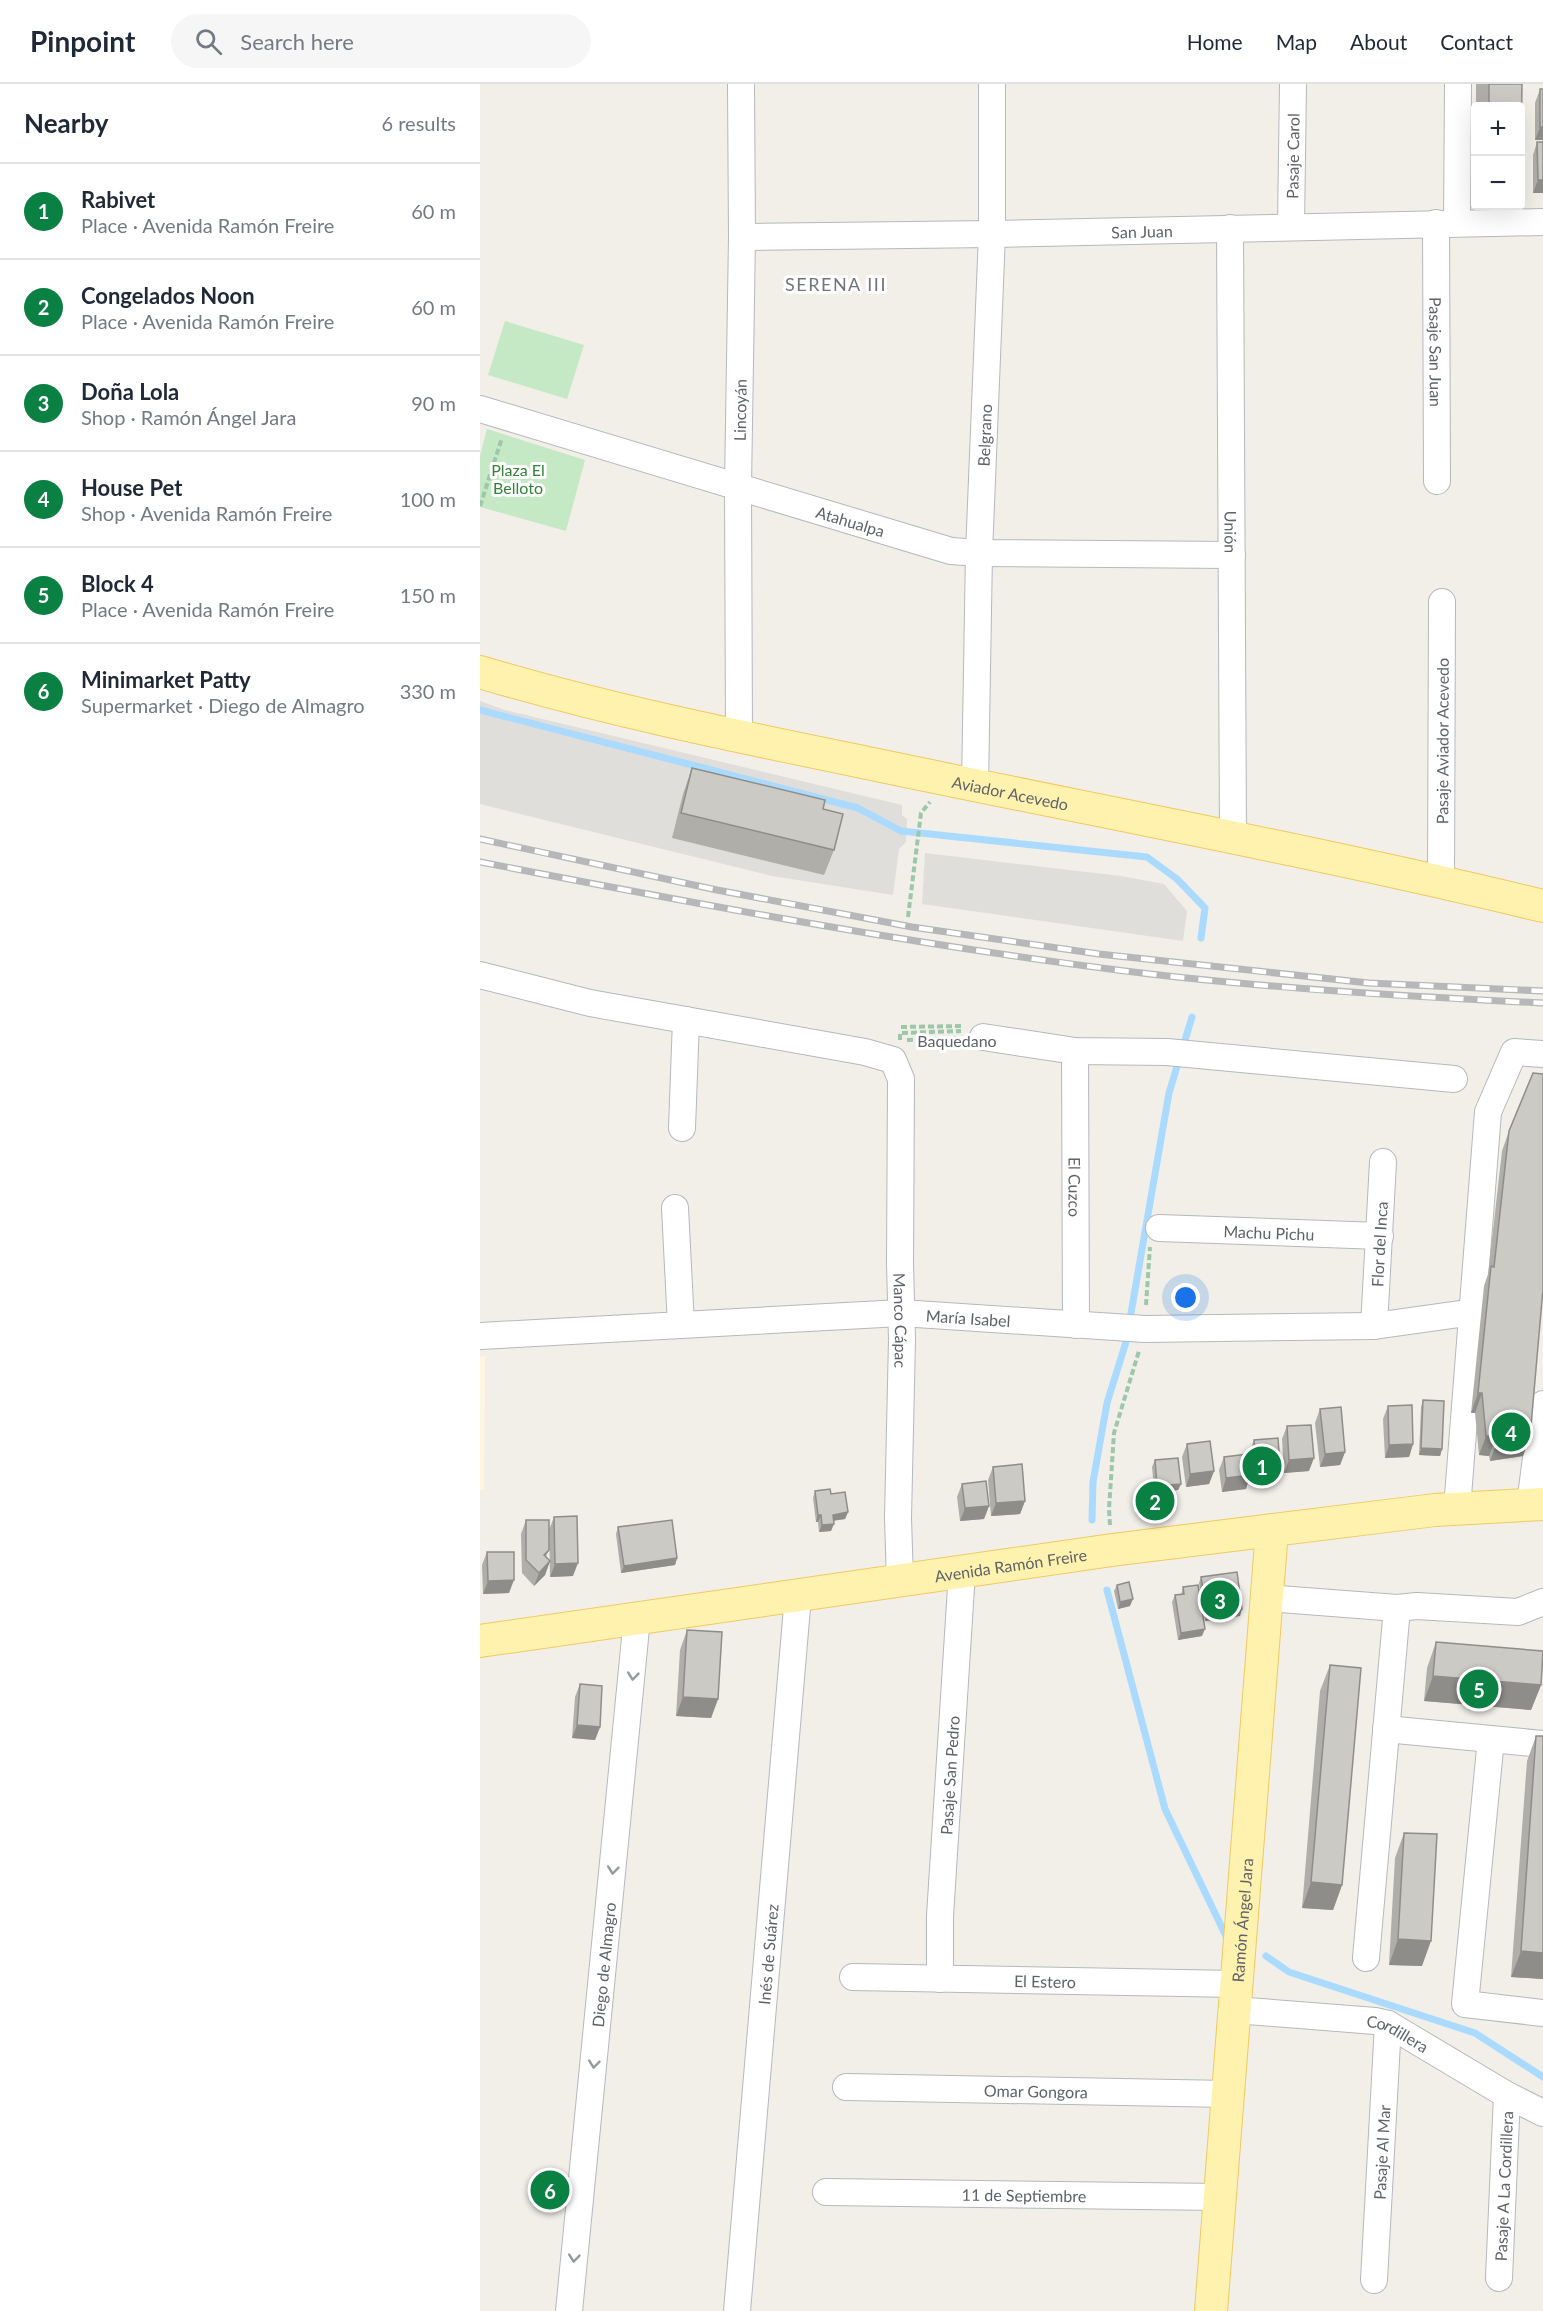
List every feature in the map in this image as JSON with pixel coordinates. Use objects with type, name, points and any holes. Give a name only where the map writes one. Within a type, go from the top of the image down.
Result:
[{"type":"main road","name":"Aviador Acevedo","points":[[480,672],[639,714],[975,786],[1233,837],[1543,906]]},
{"type":"main road","name":"Avenida Ramón Freire","points":[[480,1641],[1112,1550],[1456,1509],[1536,1504]]},
{"type":"main road","name":"Ramón Ángel Jara","points":[[1211,2311],[1272,1530]]},
{"type":"street","name":"Lincoyán","points":[[739,736],[741,84]]},
{"type":"street","name":"Belgrano","points":[[975,786],[979,553],[992,234],[992,84]]},
{"type":"street","name":"Pasaje Carol","points":[[1291,226],[1293,84]]},
{"type":"street","name":"Pasaje San Juan","points":[[1437,481],[1446,223],[1458,84]]},
{"type":"street","name":"San Juan","points":[[742,237],[1543,222]]},
{"type":"street","name":"Unión","points":[[1230,228],[1233,837]]},
{"type":"street","name":"Atahualpa","points":[[480,409],[951,551],[1232,555]]},
{"type":"street","name":"Pasaje Aviador Acevedo","points":[[1441,882],[1442,602]]},
{"type":"street","points":[[480,975],[590,1003],[865,1052],[896,1050]]},
{"type":"street","points":[[682,1128],[686,1020]]},
{"type":"street","name":"Baquedano","points":[[972,1031],[1075,1051],[1167,1052],[1454,1078]]},
{"type":"street","name":"Manco Cápac","points":[[896,1050],[901,1079],[902,1313],[898,1518],[900,1581]]},
{"type":"street","name":"El Cuzco","points":[[1075,1051],[1076,1325]]},
{"type":"street","points":[[1456,1509],[1488,1112],[1514,1052],[1543,1054]]},
{"type":"street","name":"Flor del Inca","points":[[1374,1326],[1383,1162]]},
{"type":"street","points":[[675,1208],[681,1325]]},
{"type":"street","name":"Machu Pichu","points":[[1159,1228],[1380,1236]]},
{"type":"street","name":"María Isabel","points":[[480,1336],[902,1313],[1145,1329],[1374,1326],[1470,1313]]},
{"type":"street","points":[[1536,1504],[1534,1463],[1542,1414]]},
{"type":"street","name":"Pasaje San Pedro","points":[[940,1979],[940,1916],[962,1572]]},
{"type":"street","name":"Inés de Suárez","points":[[737,2311],[798,1596]]},
{"type":"street","points":[[1267,1598],[1397,1608],[1417,1606],[1518,1612],[1543,1602]]},
{"type":"street","points":[[1366,1958],[1397,1608]]},
{"type":"street","name":"Diego de Almagro","points":[[569,2311],[637,1618]]},
{"type":"street","points":[[1386,1730],[1543,1744]]},
{"type":"street","points":[[1491,1739],[1465,2004],[1543,2013]]},
{"type":"street","name":"El Estero","points":[[853,1977],[940,1979],[1236,1997]]},
{"type":"street","name":"Cordillera","points":[[1236,1997],[1388,2024],[1507,2095],[1543,2113]]},
{"type":"street","name":"Pasaje Al Mar","points":[[1374,2280],[1388,2024]]},
{"type":"street","name":"Omar Gongora","points":[[846,2087],[1228,2094]]},
{"type":"street","name":"Pasaje A La Cordillera","points":[[1499,2278],[1507,2095]]},
{"type":"street","name":"11 de Septiembre","points":[[826,2192],[1220,2197]]},
{"type":"path","points":[[480,506],[508,418]]},
{"type":"path","points":[[908,917],[921,813]]},
{"type":"path","points":[[901,1027],[972,1031]]},
{"type":"path","points":[[896,1050],[900,1033],[972,1031]]},
{"type":"path","name":"Baquedano","points":[[896,1050],[972,1031]]},
{"type":"path","points":[[1109,1509],[1114,1433],[1145,1329],[1150,1244],[1159,1228]]},
{"type":"shaded area","points":[[480,701],[505,710],[902,805],[902,815],[907,819],[906,842],[899,849],[893,895],[772,876],[480,804]]},
{"type":"shaded area","points":[[925,853],[1121,876],[1164,884],[1187,911],[1183,941],[922,904]]},
{"type":"shaded area","points":[[485,1356],[484,1490],[480,1490],[480,1357]]},
{"type":"green space","points":[[505,321],[584,345],[567,399],[488,375]]},
{"type":"green space","name":"Plaza El Belloto","points":[[487,429],[585,460],[566,531],[480,507],[480,456]]},
{"type":"building","points":[[1489,84],[1522,84],[1522,102],[1489,102]]},
{"type":"building","points":[[1540,89],[1543,89],[1543,127],[1540,127]]},
{"type":"building","points":[[1537,142],[1543,142],[1543,180],[1538,180]]},
{"type":"building","points":[[692,768],[825,800],[823,809],[843,814],[834,850],[681,813]]},
{"type":"building","points":[[1533,1073],[1543,1074],[1543,1289],[1530,1437],[1497,1442],[1496,1436],[1486,1436],[1482,1393],[1478,1393],[1491,1266],[1494,1267],[1509,1131]]},
{"type":"building","points":[[1423,1400],[1444,1401],[1442,1449],[1421,1448]]},
{"type":"building","points":[[1412,1405],[1413,1444],[1389,1445],[1388,1406]]},
{"type":"building","points":[[1341,1407],[1345,1452],[1325,1454],[1320,1409]]},
{"type":"building","points":[[1311,1425],[1314,1458],[1289,1460],[1287,1426]]},
{"type":"building","points":[[1278,1438],[1280,1465],[1256,1467],[1254,1440]]},
{"type":"building","points":[[1210,1441],[1214,1471],[1190,1474],[1187,1444]]},
{"type":"building","points":[[1248,1454],[1250,1475],[1226,1478],[1224,1457]]},
{"type":"building","points":[[1178,1458],[1181,1484],[1157,1486],[1155,1460]]},
{"type":"building","points":[[1022,1464],[1025,1501],[996,1503],[993,1467]]},
{"type":"building","points":[[986,1481],[989,1506],[965,1508],[962,1484]]},
{"type":"building","points":[[1161,1487],[1163,1500],[1154,1501],[1153,1489]]},
{"type":"building","points":[[830,1489],[831,1494],[845,1492],[848,1512],[833,1515],[834,1524],[822,1525],[821,1515],[818,1515],[815,1491]]},
{"type":"building","points":[[577,1516],[578,1563],[555,1564],[554,1517]]},
{"type":"building","points":[[526,1520],[549,1520],[549,1550],[544,1555],[550,1561],[539,1573],[526,1560]]},
{"type":"building","points":[[672,1520],[677,1558],[624,1566],[618,1527]]},
{"type":"building","points":[[487,1552],[514,1552],[514,1580],[488,1581]]},
{"type":"building","points":[[1237,1572],[1242,1609],[1207,1614],[1201,1577]]},
{"type":"building","points":[[1129,1582],[1133,1599],[1120,1602],[1117,1585]]},
{"type":"building","points":[[1198,1585],[1205,1629],[1181,1633],[1175,1595],[1184,1594],[1183,1587]]},
{"type":"building","points":[[687,1630],[722,1632],[718,1699],[683,1697]]},
{"type":"building","points":[[1436,1642],[1543,1651],[1541,1685],[1433,1676]]},
{"type":"building","points":[[1330,1665],[1361,1668],[1342,1885],[1311,1882]]},
{"type":"building","points":[[580,1684],[602,1686],[600,1727],[577,1725]]},
{"type":"building","points":[[1536,1736],[1543,1736],[1543,1953],[1521,1951]]},
{"type":"building","points":[[1404,1833],[1437,1834],[1431,1941],[1398,1939]]},
{"type":"waterway","points":[[480,710],[858,808],[901,831],[1147,857],[1177,879],[1205,908],[1201,938]]},
{"type":"waterway","points":[[1092,1520],[1093,1482],[1107,1403],[1126,1342],[1169,1093],[1192,1017]]},
{"type":"waterway","points":[[1107,1590],[1165,1809],[1226,1936]]},
{"type":"waterway","points":[[1266,1956],[1289,1972],[1475,2033],[1543,2077]]},
{"type":"railway","points":[[480,839],[717,890],[912,927],[1099,954],[1369,983],[1543,991]]},
{"type":"railway","points":[[480,862],[814,924],[1066,963],[1150,974],[1297,988],[1543,1003]]},
{"type":"place","name":"House Pet","points":[[1511,1432]]},
{"type":"place","name":"Rabivet","points":[[1262,1466]]},
{"type":"place","name":"Congelados Noon","points":[[1155,1501]]},
{"type":"place","name":"Doña Lola","points":[[1220,1600]]},
{"type":"place","name":"Block 4","points":[[1479,1689]]},
{"type":"place","name":"Minimarket Patty","points":[[550,2190]]},
{"type":"district","name":"SERENA III","points":[[836,284]]}]
